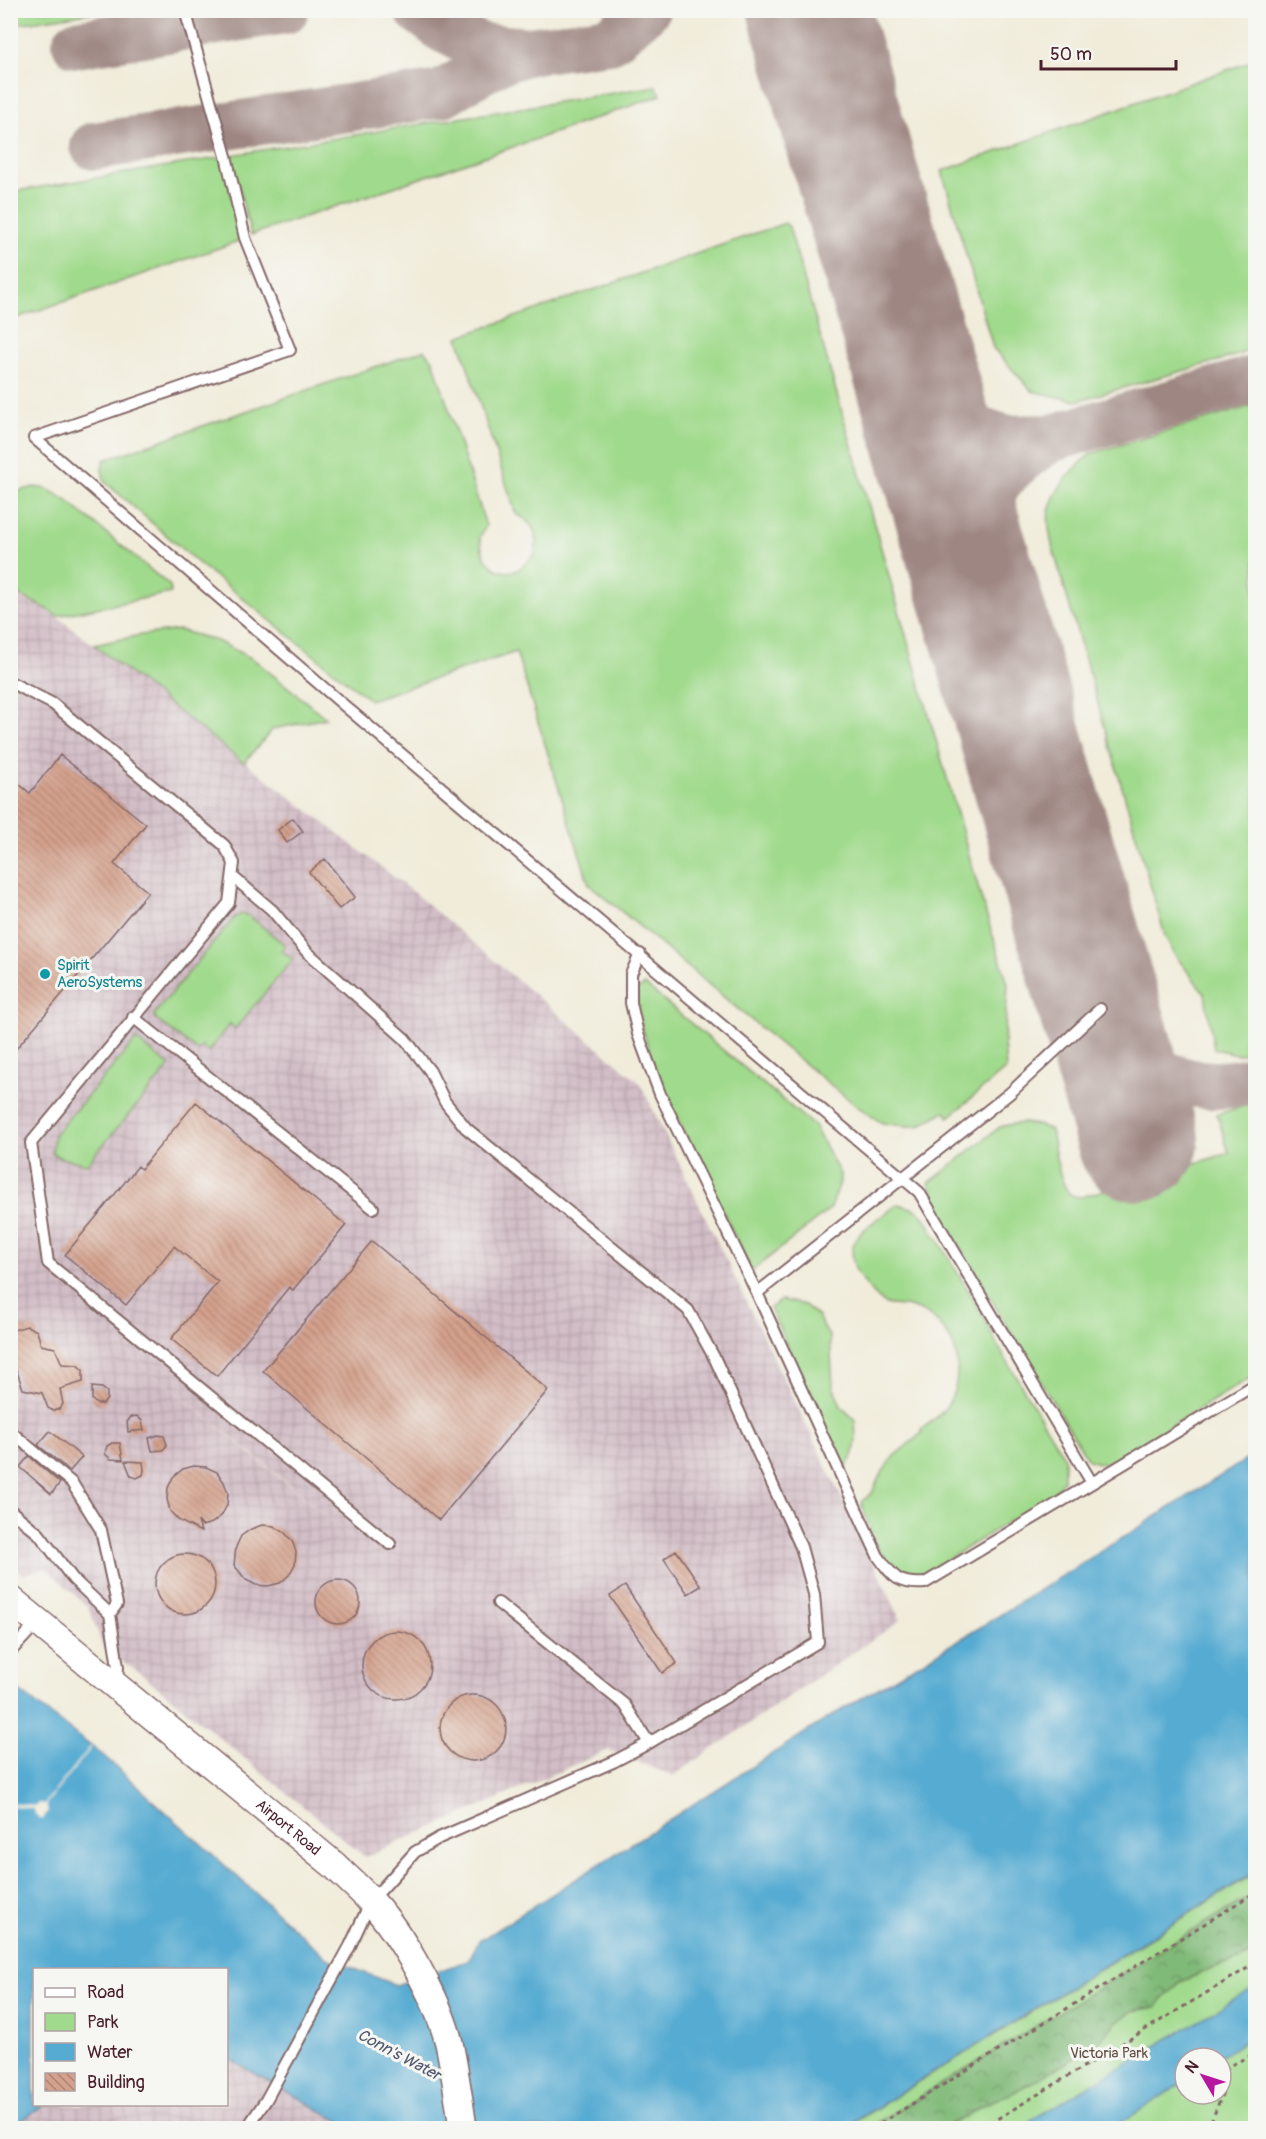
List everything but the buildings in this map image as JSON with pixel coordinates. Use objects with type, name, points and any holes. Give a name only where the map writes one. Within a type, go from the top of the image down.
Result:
[{"type":"street","name":"Airport Road","points":[[10,1599],[333,1865],[371,1900],[394,1931],[439,2013],[448,2042],[464,2128]]},
{"type":"lane","points":[[185,10],[226,156],[245,238],[290,350],[34,438],[328,692],[919,1192],[1092,1482]]},
{"type":"lane","points":[[10,682],[53,704],[224,845],[234,862],[229,903],[31,1143],[48,1263],[390,1544]]},
{"type":"lane","points":[[233,877],[272,910],[307,952],[405,1039],[430,1071],[445,1102],[466,1128],[688,1310],[715,1359],[801,1547],[814,1594],[818,1642],[613,1762],[415,1852],[371,1900],[350,1946],[266,2100],[247,2128]]},
{"type":"lane","points":[[640,954],[631,974],[631,1003],[638,1034],[660,1094],[757,1293],[878,1556],[891,1573],[908,1584],[925,1583],[1256,1384]]},
{"type":"lane","points":[[757,1293],[1010,1093],[1100,1009]]},
{"type":"lane","points":[[133,1017],[373,1208]]},
{"type":"lane","points":[[10,1431],[72,1483],[101,1530],[117,1604],[110,1614]]},
{"type":"lane","points":[[10,1510],[39,1534],[73,1579],[110,1614],[118,1667],[117,1686]]},
{"type":"lane","points":[[498,1603],[625,1705],[649,1743]]},
{"type":"lane","points":[[10,1652],[38,1622]]},
{"type":"path","points":[[873,2128],[1256,1892]]},
{"type":"path","points":[[982,2128],[1256,1963]]},
{"type":"path","points":[[1184,2128],[1212,2120],[1223,2092],[1224,2073],[1232,2065],[1256,2054]]},
{"type":"shaded area","points":[[11,593],[51,612],[408,888],[640,1083],[901,1620],[673,1776],[608,1750],[365,1857],[143,1675],[104,1649],[88,1607],[46,1568],[23,1575],[11,1564]],"holes":[[[81,1314],[274,1472],[378,1559]]]},
{"type":"shaded area","points":[[228,2059],[266,2065],[378,2128],[12,2128],[43,2106],[228,2106]]},
{"type":"green space","points":[[10,11],[103,11],[24,23],[11,21]]},
{"type":"green space","points":[[1255,60],[1255,349],[1077,401],[1032,391],[993,348],[942,171]]},
{"type":"green space","points":[[656,86],[661,95],[251,235],[231,155]]},
{"type":"green space","points":[[223,157],[239,231],[239,241],[11,320],[11,192]]},
{"type":"green space","points":[[785,223],[789,227],[985,911],[1008,984],[1004,1043],[1006,1069],[949,1117],[945,1111],[919,1126],[882,1123],[858,1107],[589,884],[516,652],[370,700],[197,562],[105,482],[102,470],[104,460],[424,350],[433,360],[486,526],[480,537],[483,552],[495,568],[509,572],[517,570],[535,554],[534,530],[527,521],[516,514],[458,337]]},
{"type":"green space","points":[[1255,405],[1256,1053],[1237,1054],[1214,1049],[1205,994],[1175,955],[1165,936],[1052,545],[1048,520],[1052,503],[1060,487],[1090,454]]},
{"type":"green space","points":[[34,487],[47,489],[65,499],[170,586],[171,593],[57,616],[11,591],[11,493]]},
{"type":"green space","points":[[179,630],[217,641],[253,659],[326,718],[273,729],[244,763],[94,645]]},
{"type":"green space","points":[[242,914],[248,915],[285,945],[281,951],[293,959],[235,1029],[230,1024],[208,1052],[202,1046],[198,1051],[155,1019],[155,1013],[235,917]]},
{"type":"green space","points":[[645,985],[814,1126],[840,1174],[840,1182],[831,1208],[752,1271],[658,1078],[639,1018],[636,990]]},
{"type":"green space","points":[[136,1040],[170,1066],[87,1164],[61,1158],[52,1153],[54,1135]]},
{"type":"green space","points":[[1255,1103],[1255,1375],[1106,1465],[1088,1460],[950,1231],[929,1183],[1000,1127],[1026,1123],[1051,1130],[1063,1183],[1071,1195],[1081,1197],[1229,1153],[1217,1114]]},
{"type":"green space","points":[[898,1204],[915,1209],[923,1215],[1064,1457],[1064,1480],[1053,1494],[918,1578],[894,1569],[886,1560],[874,1539],[861,1502],[872,1493],[879,1477],[894,1456],[922,1433],[921,1429],[942,1413],[951,1400],[956,1384],[955,1352],[946,1332],[930,1316],[920,1311],[883,1302],[863,1281],[854,1265],[852,1252],[855,1240]]},
{"type":"green space","points":[[781,1300],[805,1305],[818,1317],[830,1338],[833,1386],[841,1406],[855,1420],[854,1453],[844,1471],[770,1308]]},
{"type":"green space","name":"Victoria Park","points":[[1255,1873],[1255,2128],[845,2128]]},
{"type":"green space","points":[[1255,1893],[1255,1951],[1242,1959],[1215,1967],[1179,1983],[1156,2007],[1133,2011],[1115,2023],[1097,2046],[1014,2092],[985,2104],[959,2120],[940,2128],[868,2128]]},
{"type":"water","name":"Conn's Water","points":[[1255,1454],[1255,1872],[844,2128],[352,2128],[228,2059],[228,1968],[33,1968],[33,2106],[43,2106],[11,2128],[10,1684],[104,1756],[327,1958],[396,1985],[468,1961],[479,1941],[833,1715],[984,1625]]},
{"type":"water","points":[[1255,1987],[1255,2034],[1233,2049],[1233,2046],[1173,2046],[1173,2089],[1113,2128],[1018,2128]]},
{"type":"pier","points":[[91,1746],[46,1804],[48,1811],[43,1819],[35,1814],[34,1809],[11,1806],[11,1803],[35,1806],[39,1803],[44,1804]]},
{"type":"taxiway","points":[[76,44],[285,10]]},
{"type":"taxiway","points":[[94,146],[441,94],[496,62],[529,51],[482,47],[443,29],[418,10]]},
{"type":"taxiway","points":[[529,51],[610,40],[646,10]]},
{"type":"taxiway","points":[[806,10],[815,25]]},
{"type":"taxiway","points":[[910,352],[926,384],[946,406],[974,429],[1007,439],[1052,438],[1013,467],[1002,478],[986,503],[976,542],[976,565],[981,596]]},
{"type":"taxiway","points":[[1052,438],[1256,379]]},
{"type":"taxiway","points":[[1100,1009],[1117,1036],[1133,1054],[1148,1066],[1165,1074],[1200,1084],[1219,1085],[1256,1079]]},
{"type":"runway","points":[[809,10],[1138,1140]]},
{"type":"place","name":"Spirit AeroSystems","points":[[45,974]]}]
